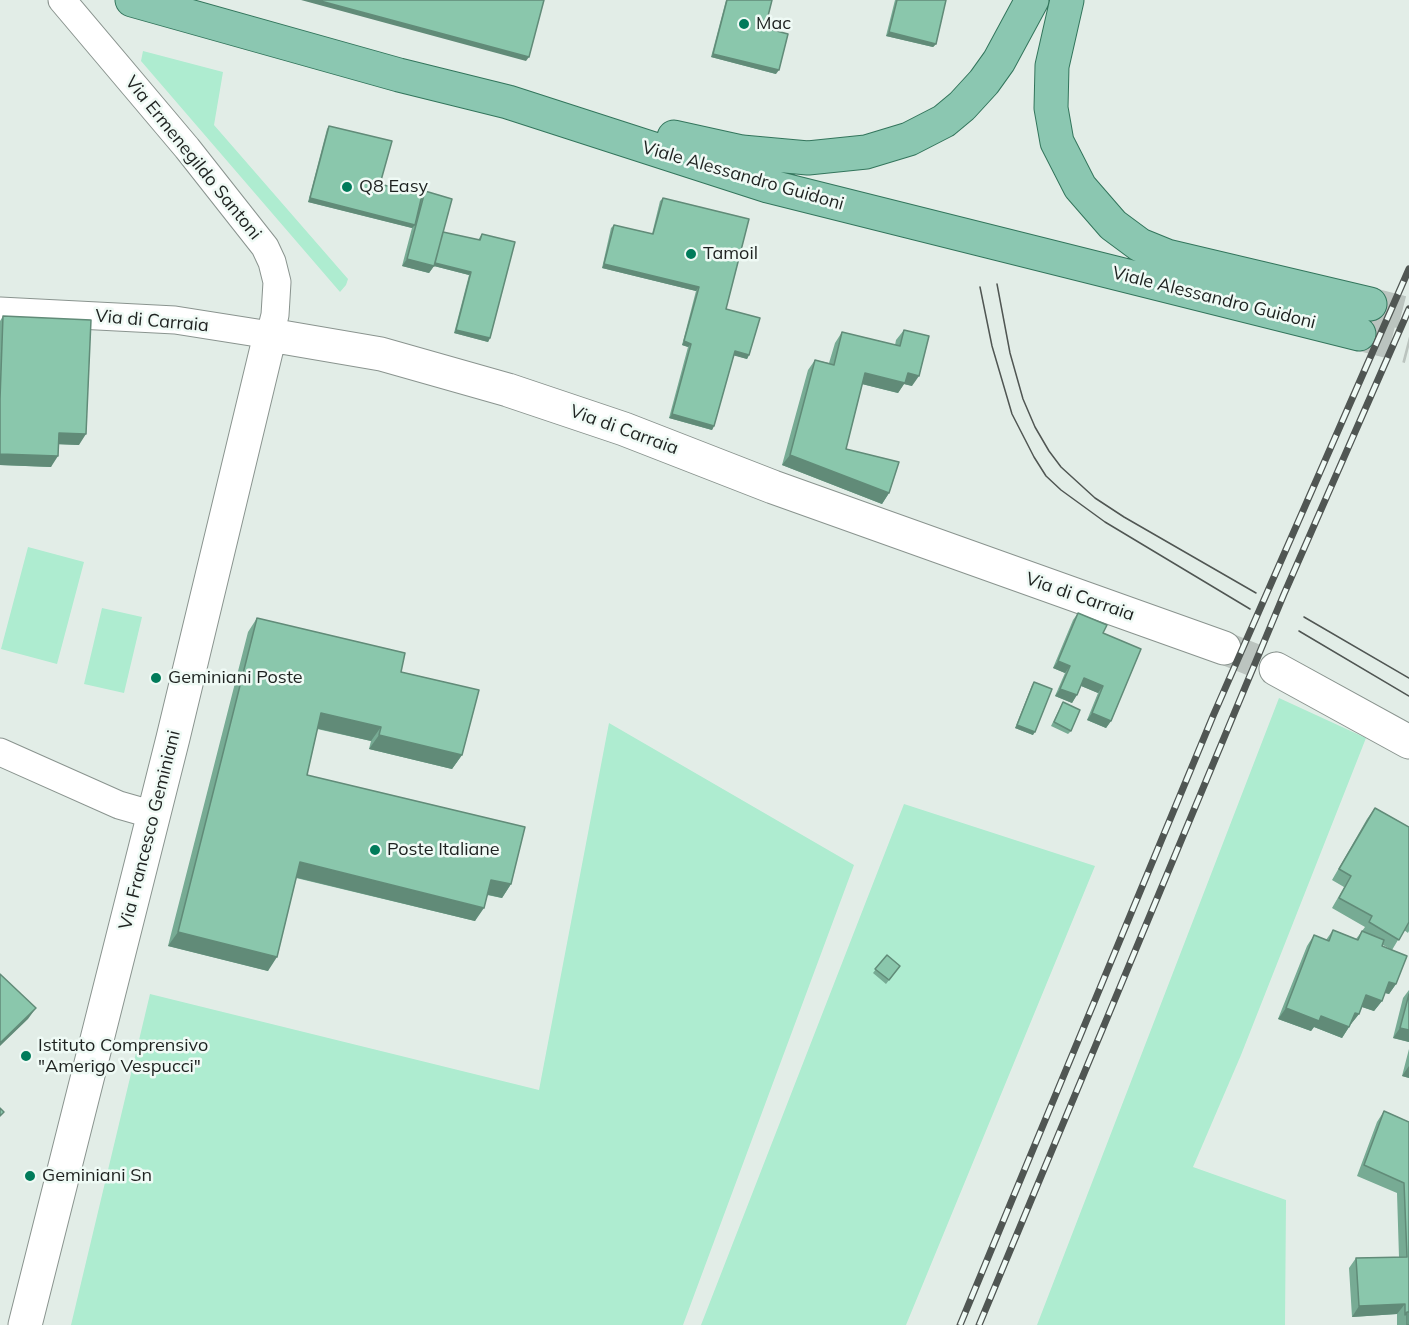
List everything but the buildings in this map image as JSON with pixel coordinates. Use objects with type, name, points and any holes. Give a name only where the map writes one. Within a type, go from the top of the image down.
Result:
[{"type":"main road","name":"Viale Alessandro Guidoni","points":[[132,0],[399,75],[508,102],[768,186],[1359,334]]},
{"type":"main road","points":[[508,102],[742,152],[808,158],[866,152],[923,133],[935,127],[962,106],[999,61],[1032,0]]},
{"type":"main road","name":"Viale Alessandro Guidoni","points":[[1067,0],[1052,66],[1051,108],[1057,142],[1080,187],[1113,225],[1140,245],[1167,256],[1370,304]]},
{"type":"street","name":"Via Ermenegildo Santoni","points":[[63,0],[187,148],[265,247],[277,282],[275,315],[270,335]]},
{"type":"street","name":"Via di Carraia","points":[[0,311],[175,320],[381,354],[508,390],[624,429],[773,487],[1224,648]]},
{"type":"street","name":"Via Francesco Geminiani","points":[[25,1325],[154,815],[270,335]]},
{"type":"street","points":[[1276,669],[1409,742]]},
{"type":"street","points":[[0,752],[119,805],[154,815]]},
{"type":"green space","points":[[143,51],[223,72],[214,125],[348,279],[340,292],[141,61]]},
{"type":"green space","points":[[28,547],[84,562],[57,664],[1,649]]},
{"type":"green space","points":[[102,608],[142,617],[124,693],[84,684]]},
{"type":"green space","points":[[1279,698],[1366,738],[1241,1055],[1193,1167],[1286,1200],[1285,1325],[1037,1325]]},
{"type":"green space","points":[[609,723],[854,865],[683,1325],[71,1325],[150,994],[539,1090]]},
{"type":"green space","points":[[904,804],[1095,866],[906,1325],[701,1325]]},
{"type":"tunnel","points":[[1370,304],[1409,314]]},
{"type":"tunnel","points":[[1359,334],[1409,347]]},
{"type":"tunnel","points":[[1224,648],[1276,669]]},
{"type":"tram line","points":[[997,284],[1010,353],[1023,399],[1035,427],[1061,467],[1095,498],[1124,517],[1256,593]]},
{"type":"tram line","points":[[980,287],[992,346],[1012,414],[1046,476],[1061,490],[1105,522],[1250,609]]},
{"type":"tram line","points":[[1304,617],[1409,678]]},
{"type":"tram line","points":[[1299,631],[1409,696]]},
{"type":"railway","points":[[960,1325],[1213,716],[1409,269]]},
{"type":"railway","points":[[979,1325],[1284,594],[1409,309]]},
{"type":"place","name":"Mac","points":[[744,24]]},
{"type":"place","name":"Q8 Easy","points":[[347,187]]},
{"type":"place","name":"Tamoil","points":[[691,254]]},
{"type":"place","name":"Geminiani Poste","points":[[156,678]]},
{"type":"place","name":"Poste Italiane","points":[[375,850]]},
{"type":"place","name":"Istituto Comprensivo \"Amerigo Vespucci\"","points":[[26,1056]]},
{"type":"place","name":"Geminiani Sn","points":[[30,1176]]}]
